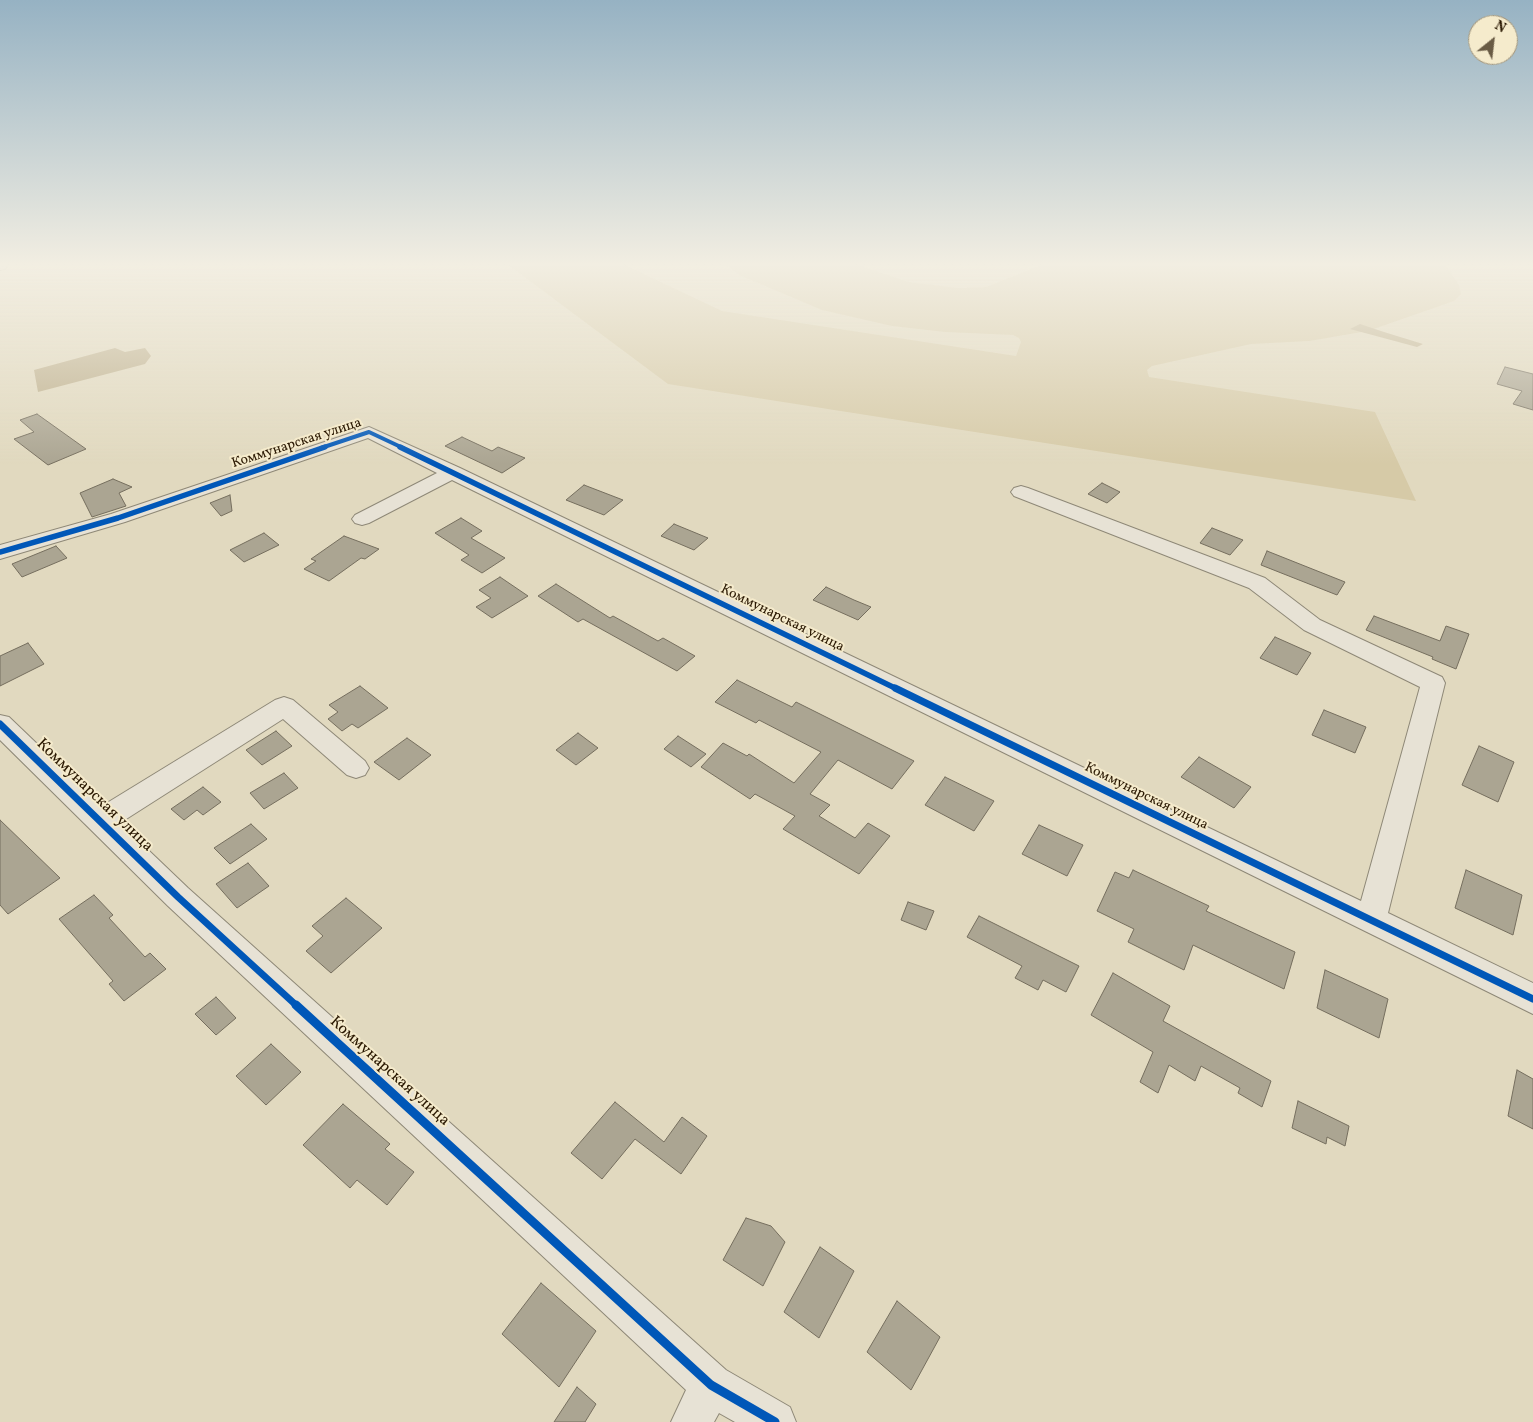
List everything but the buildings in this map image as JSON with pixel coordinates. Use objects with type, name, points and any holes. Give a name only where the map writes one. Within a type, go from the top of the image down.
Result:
[{"type":"street","name":"Коммунарская улица","points":[[0,552],[118,518],[370,432],[1533,999]]},
{"type":"street","points":[[362,519],[453,472]]},
{"type":"street","points":[[1021,492],[1257,583],[1312,625],[1433,683],[1371,920]]},
{"type":"street","points":[[100,821],[284,706],[356,768]]},
{"type":"street","name":"Коммунарская улица","points":[[0,724],[178,897],[711,1385],[775,1422]]},
{"type":"street","points":[[692,1422],[711,1385]]},
{"type":"shaded area","points":[[596,330],[848,330],[1016,356],[1021,342],[1019,338],[1013,335],[931,330],[1370,330],[1309,341],[1251,344],[1152,366],[1147,370],[1149,377],[1375,412],[1416,501],[668,384]]},
{"type":"shaded area","points":[[1355,330],[1380,330],[1423,344],[1417,347]]},
{"type":"shaded area","points":[[115,348],[125,352],[145,348],[151,356],[145,364],[38,392],[34,370]]},
{"type":"cycle path","points":[[0,552],[118,518],[369,432],[1533,999]]},
{"type":"cycle path","points":[[0,724],[178,897],[711,1385],[775,1422]]}]
